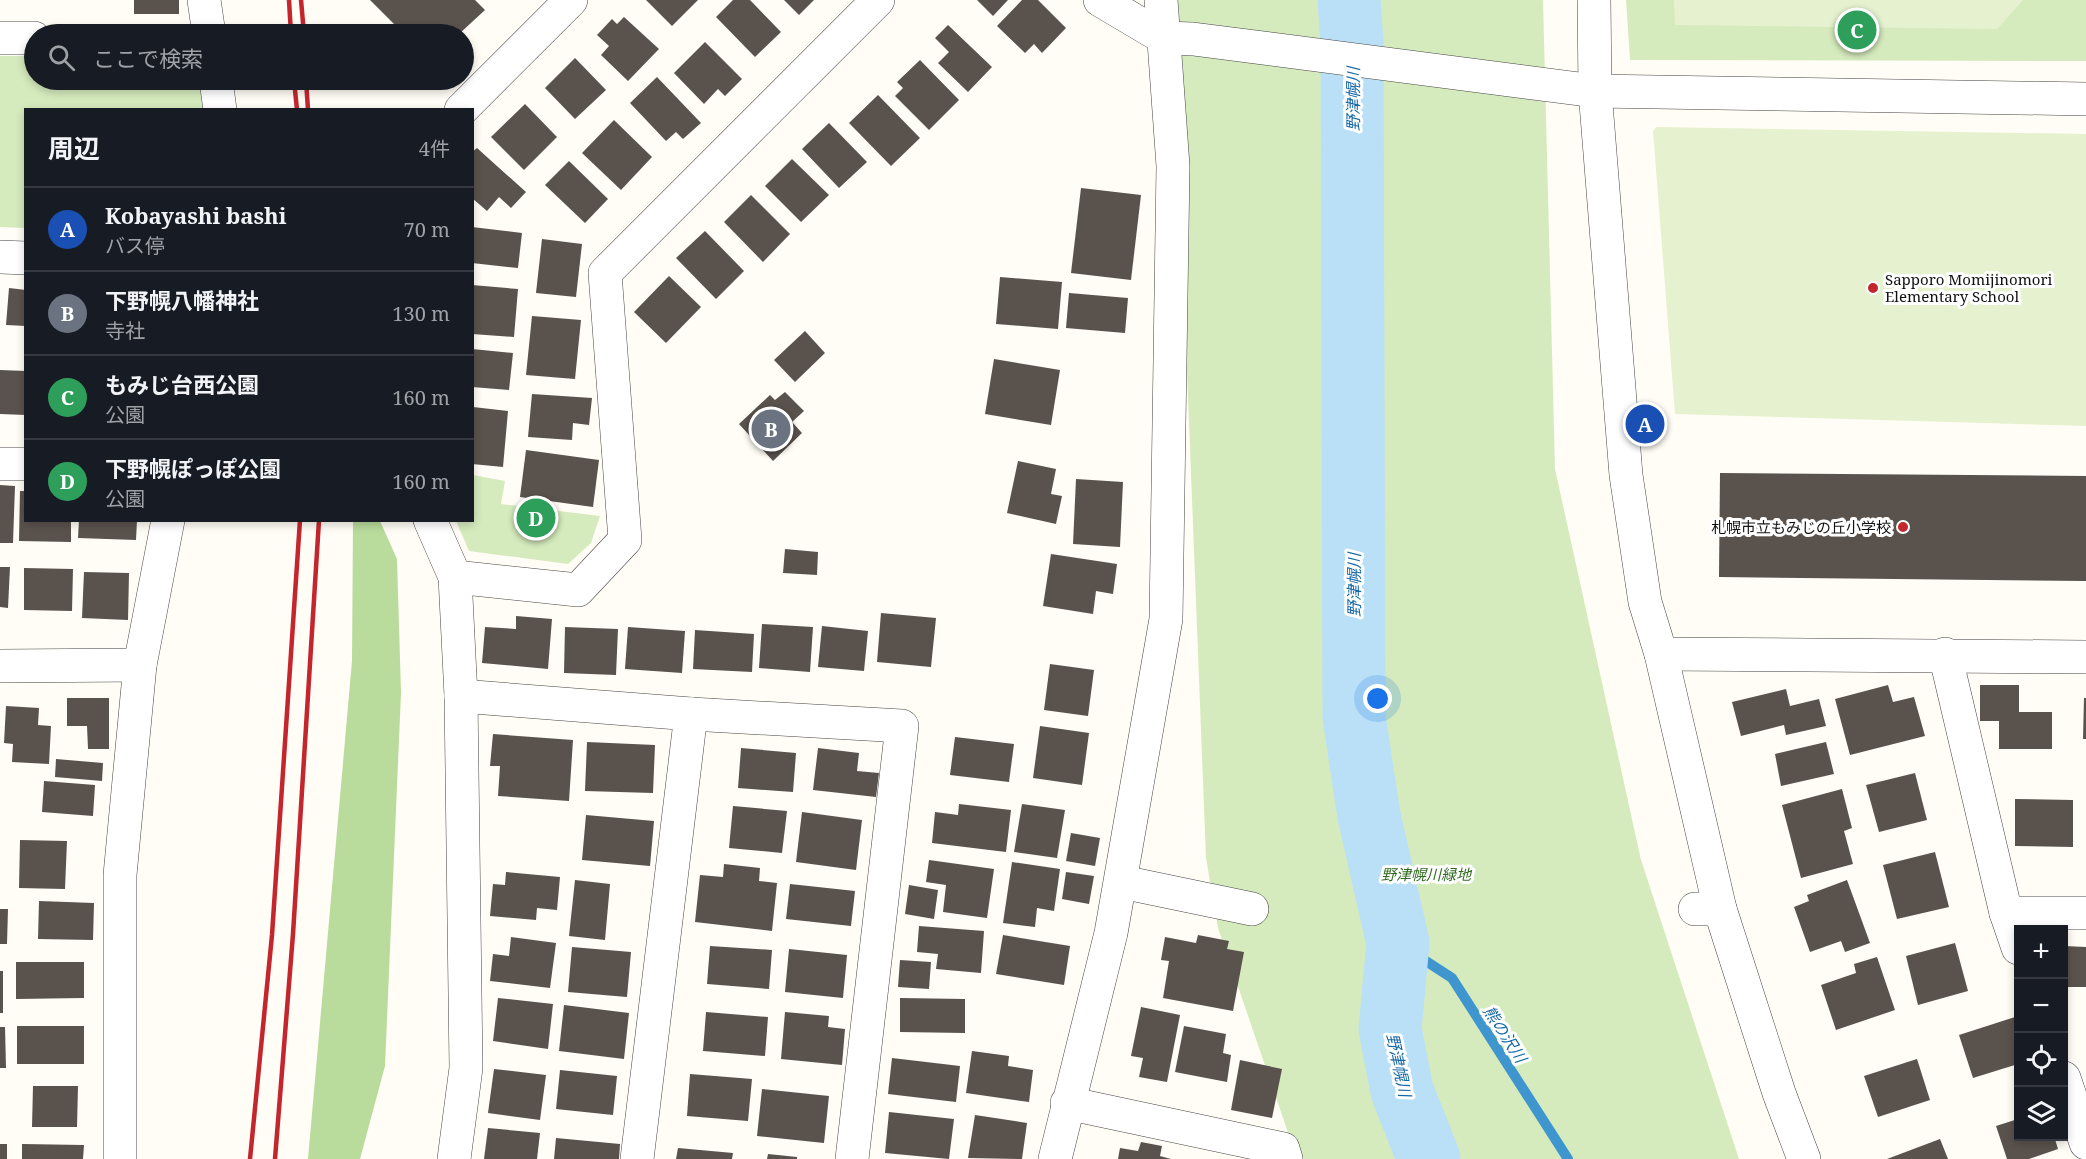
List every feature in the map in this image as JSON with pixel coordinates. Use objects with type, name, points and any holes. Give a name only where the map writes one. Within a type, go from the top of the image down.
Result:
[{"type":"street","points":[[204,0],[208,24]]},
{"type":"street","points":[[463,108],[572,0]]},
{"type":"street","points":[[455,577],[578,590],[625,540],[605,273],[878,0]]},
{"type":"street","points":[[1100,0],[1164,38],[1595,91],[2086,99]]},
{"type":"street","points":[[1055,1159],[1122,882],[1166,619],[1173,166],[1161,0]]},
{"type":"street","points":[[1594,0],[1595,91],[1626,475],[1645,602],[1661,654],[1708,909],[1804,1159]]},
{"type":"street","points":[[0,38],[24,38]]},
{"type":"street","points":[[217,90],[220,108]]},
{"type":"street","points":[[0,257],[24,258]]},
{"type":"street","points":[[0,464],[24,464]]},
{"type":"street","points":[[120,1159],[120,875],[140,665],[168,522]]},
{"type":"street","points":[[431,522],[455,577],[461,696],[466,1068],[454,1159]]},
{"type":"street","points":[[1661,654],[1945,654],[2086,657]]},
{"type":"street","points":[[1945,654],[2006,913],[2014,935]]},
{"type":"street","points":[[0,666],[140,665]]},
{"type":"street","points":[[461,696],[691,714],[902,726],[852,1159]]},
{"type":"street","points":[[637,1159],[691,714]]},
{"type":"street","points":[[1122,882],[1252,909]]},
{"type":"street","points":[[2006,913],[2086,913]]},
{"type":"street","points":[[2067,1087],[2086,1143]]},
{"type":"street","points":[[1067,1103],[1282,1149],[1286,1159]]},
{"type":"green space","name":"野津幌川緑地","points":[[1178,0],[1543,0],[1555,469],[1641,860],[1739,1159],[1297,1159],[1218,928],[1206,858],[1186,345]]},
{"type":"green space","points":[[1626,0],[2086,0],[2086,61],[1630,60]]},
{"type":"green space","points":[[1674,0],[2023,0],[1997,29],[1675,25]]},
{"type":"green space","points":[[0,56],[24,56],[24,90],[201,90],[204,108],[24,108],[24,228],[0,227]]},
{"type":"green space","points":[[1656,127],[2086,134],[2086,426],[1675,414],[1653,131]]},
{"type":"green space","points":[[474,475],[505,481],[501,504],[600,516],[591,543],[568,564],[469,551],[456,522],[474,522]]},
{"type":"green space","points":[[353,522],[380,522],[397,559],[401,693],[385,1066],[360,1159],[308,1159],[352,661]]},
{"type":"building","points":[[134,0],[179,0],[179,14],[134,14]]},
{"type":"building","points":[[370,0],[475,0],[485,10],[470,24],[394,24]]},
{"type":"building","points":[[646,0],[698,0],[672,26]]},
{"type":"building","points":[[733,0],[750,0],[781,32],[755,57],[716,17]]},
{"type":"building","points":[[784,0],[814,0],[799,15]]},
{"type":"building","points":[[977,0],[1008,0],[993,16]]},
{"type":"building","points":[[1022,0],[1038,0],[1066,28],[1042,53],[1034,44],[1025,53],[997,26]]},
{"type":"building","points":[[624,17],[659,49],[628,81],[601,55],[609,46],[597,35],[612,19],[617,24]]},
{"type":"building","points":[[948,25],[992,67],[968,92],[938,63],[949,52],[935,38]]},
{"type":"building","points":[[705,42],[742,79],[725,96],[718,89],[704,104],[674,73]]},
{"type":"building","points":[[575,58],[606,90],[575,119],[545,88]]},
{"type":"building","points":[[920,60],[959,100],[929,130],[895,96],[903,88],[897,82]]},
{"type":"building","points":[[657,77],[701,123],[683,139],[676,132],[666,141],[630,103]]},
{"type":"building","points":[[878,95],[920,138],[891,166],[849,123]]},
{"type":"building","points":[[525,104],[557,137],[524,170],[491,137]]},
{"type":"building","points":[[614,120],[652,157],[621,190],[582,153]]},
{"type":"building","points":[[829,123],[867,162],[839,188],[802,149]]},
{"type":"building","points":[[477,148],[526,192],[511,208],[499,197],[487,211],[474,200],[474,150]]},
{"type":"building","points":[[792,159],[829,195],[801,222],[765,186]]},
{"type":"building","points":[[569,161],[608,199],[585,223],[545,185]]},
{"type":"building","points":[[1081,188],[1141,195],[1131,280],[1071,273]]},
{"type":"building","points":[[751,195],[790,234],[763,262],[724,222]]},
{"type":"building","points":[[474,227],[522,233],[518,268],[474,263]]},
{"type":"building","points":[[705,231],[744,271],[716,299],[676,258]]},
{"type":"building","points":[[542,239],[582,244],[576,297],[536,293]]},
{"type":"building","points":[[669,276],[701,307],[666,343],[634,312]]},
{"type":"building","points":[[1000,277],[1062,282],[1058,329],[996,324]]},
{"type":"building","points":[[474,285],[518,289],[514,337],[474,334]]},
{"type":"building","points":[[9,288],[24,290],[24,326],[6,325]]},
{"type":"building","points":[[1069,293],[1128,298],[1125,333],[1066,328]]},
{"type":"building","points":[[532,316],[581,320],[575,379],[526,375]]},
{"type":"building","points":[[805,331],[825,353],[795,382],[774,360]]},
{"type":"building","points":[[474,349],[513,353],[509,390],[474,387]]},
{"type":"building","points":[[994,359],[1060,370],[1051,425],[985,414]]},
{"type":"building","points":[[0,370],[24,371],[24,415],[0,414]]},
{"type":"building","points":[[785,392],[804,411],[792,422],[802,433],[773,461],[739,424],[770,395],[775,400]]},
{"type":"building","points":[[532,394],[592,398],[589,425],[573,423],[572,440],[528,437]]},
{"type":"building","points":[[474,407],[508,411],[503,467],[474,464]]},
{"type":"building","points":[[526,450],[599,460],[593,507],[520,497]]},
{"type":"building","points":[[1018,461],[1056,469],[1051,494],[1062,496],[1056,524],[1007,513]]},
{"type":"building","name":"札幌市立もみじの丘小学校","points":[[1720,473],[2086,476],[2086,581],[1719,577]]},
{"type":"building","points":[[1076,479],[1123,482],[1120,547],[1073,544]]},
{"type":"building","points":[[0,485],[15,486],[13,543],[0,543]]},
{"type":"building","points":[[20,491],[24,491],[24,522],[71,522],[71,542],[19,541]]},
{"type":"building","points":[[79,522],[137,522],[136,540],[78,538]]},
{"type":"building","points":[[785,549],[818,552],[817,575],[783,573]]},
{"type":"building","points":[[1051,554],[1117,564],[1113,594],[1096,591],[1093,614],[1043,606]]},
{"type":"building","points":[[0,567],[10,567],[8,608],[0,607]]},
{"type":"building","points":[[24,568],[73,569],[72,611],[24,610]]},
{"type":"building","points":[[84,572],[129,573],[128,620],[82,618]]},
{"type":"building","points":[[881,613],[936,618],[931,667],[877,662]]},
{"type":"building","points":[[516,616],[552,619],[548,669],[482,663],[485,627],[516,629]]},
{"type":"building","points":[[762,624],[813,627],[810,672],[759,668]]},
{"type":"building","points":[[822,626],[868,631],[864,671],[818,667]]},
{"type":"building","points":[[565,627],[618,629],[616,675],[564,673]]},
{"type":"building","points":[[628,627],[685,631],[682,673],[625,669]]},
{"type":"building","points":[[695,630],[754,634],[752,672],[693,669]]},
{"type":"building","points":[[1050,664],[1094,670],[1088,716],[1044,710]]},
{"type":"building","points":[[1888,685],[1893,702],[1914,697],[1925,736],[1850,755],[1835,699]]},
{"type":"building","points":[[1980,685],[2019,685],[2019,712],[2052,712],[2052,749],[1999,749],[1999,721],[1980,721]]},
{"type":"building","points":[[1786,689],[1790,706],[1819,699],[1826,726],[1786,735],[1784,725],[1741,736],[1732,702]]},
{"type":"building","points":[[67,698],[109,698],[109,749],[88,749],[87,726],[67,726]]},
{"type":"building","points":[[2084,698],[2086,698],[2086,739],[2083,739]]},
{"type":"building","points":[[6,706],[39,708],[38,725],[51,726],[49,764],[12,762],[13,744],[4,743]]},
{"type":"building","points":[[1040,726],[1089,733],[1082,785],[1033,778]]},
{"type":"building","points":[[493,734],[573,740],[569,801],[498,796],[500,766],[490,766]]},
{"type":"building","points":[[955,737],[1014,744],[1009,782],[950,775]]},
{"type":"building","points":[[587,742],[655,745],[653,793],[585,791]]},
{"type":"building","points":[[1826,742],[1834,774],[1781,786],[1775,754]]},
{"type":"building","points":[[741,748],[796,753],[793,792],[738,788]]},
{"type":"building","points":[[818,748],[859,753],[857,771],[879,773],[876,797],[813,790]]},
{"type":"building","points":[[56,759],[103,763],[102,781],[55,777]]},
{"type":"building","points":[[1915,773],[1927,820],[1879,832],[1866,785]]},
{"type":"building","points":[[44,781],[95,785],[93,816],[42,812]]},
{"type":"building","points":[[1842,789],[1852,828],[1844,831],[1853,864],[1801,878],[1782,805]]},
{"type":"building","points":[[2015,799],[2073,800],[2073,847],[2015,846]]},
{"type":"building","points":[[959,804],[1011,810],[1006,852],[932,843],[935,812],[958,815]]},
{"type":"building","points":[[1022,804],[1065,810],[1057,858],[1014,852]]},
{"type":"building","points":[[733,806],[787,811],[782,853],[729,848]]},
{"type":"building","points":[[802,812],[862,820],[856,870],[796,862]]},
{"type":"building","points":[[586,815],[654,821],[650,866],[582,860]]},
{"type":"building","points":[[1071,833],[1100,838],[1095,866],[1066,861]]},
{"type":"building","points":[[20,840],[67,841],[65,889],[19,888]]},
{"type":"building","points":[[1935,852],[1949,907],[1897,919],[1883,865]]},
{"type":"building","points":[[929,860],[994,869],[987,918],[943,912],[946,885],[926,882]]},
{"type":"building","points":[[1012,862],[1060,869],[1054,911],[1037,908],[1035,927],[1003,923]]},
{"type":"building","points":[[724,864],[760,868],[759,881],[777,883],[772,931],[695,922],[700,875],[723,877]]},
{"type":"building","points":[[506,872],[560,877],[557,910],[537,908],[536,920],[490,916],[493,884],[505,885]]},
{"type":"building","points":[[1066,872],[1094,876],[1089,904],[1062,899]]},
{"type":"building","points":[[575,880],[610,884],[605,940],[569,936]]},
{"type":"building","points":[[1847,880],[1870,943],[1845,952],[1841,941],[1810,952],[1794,907],[1809,901],[1807,895]]},
{"type":"building","points":[[790,884],[855,891],[851,926],[786,919]]},
{"type":"building","points":[[909,885],[938,890],[934,919],[905,914]]},
{"type":"building","points":[[39,901],[94,903],[93,940],[38,939]]},
{"type":"building","points":[[0,909],[8,909],[7,944],[0,944]]},
{"type":"building","points":[[919,926],[984,931],[981,973],[936,969],[938,954],[917,952]]},
{"type":"building","points":[[1003,935],[1070,946],[1064,985],[996,974]]},
{"type":"building","points":[[1198,935],[1229,941],[1227,949],[1244,952],[1233,1011],[1163,998],[1169,961],[1161,960],[1165,937],[1196,943]]},
{"type":"building","points":[[511,937],[556,943],[550,988],[490,981],[493,954],[509,956]]},
{"type":"building","points":[[1955,943],[1968,991],[1918,1005],[1906,956]]},
{"type":"building","points":[[710,946],[772,950],[769,989],[707,984]]},
{"type":"building","points":[[2068,946],[2086,947],[2086,987],[2068,987]]},
{"type":"building","points":[[572,947],[631,952],[627,997],[568,992]]},
{"type":"building","points":[[789,949],[847,955],[843,998],[785,992]]},
{"type":"building","points":[[1877,957],[1895,1010],[1836,1030],[1821,985],[1856,973],[1854,964]]},
{"type":"building","points":[[900,960],[931,962],[929,989],[898,987]]},
{"type":"building","points":[[16,962],[84,962],[84,998],[16,999]]},
{"type":"building","points":[[0,971],[3,971],[3,1013],[0,1013]]},
{"type":"building","points":[[498,998],[553,1004],[548,1049],[493,1041]]},
{"type":"building","points":[[900,998],[965,999],[965,1033],[900,1032]]},
{"type":"building","points":[[564,1005],[629,1013],[624,1059],[559,1051]]},
{"type":"building","points":[[1141,1007],[1180,1015],[1167,1082],[1139,1077],[1143,1058],[1131,1056]]},
{"type":"building","points":[[706,1012],[768,1017],[765,1056],[703,1051]]},
{"type":"building","points":[[785,1012],[829,1016],[828,1027],[845,1029],[842,1065],[781,1059]]},
{"type":"building","points":[[2014,1017],[2014,1065],[1973,1078],[1959,1035]]},
{"type":"building","points":[[17,1026],[84,1026],[84,1064],[17,1064]]},
{"type":"building","points":[[1184,1026],[1226,1034],[1223,1053],[1231,1055],[1227,1082],[1175,1072]]},
{"type":"building","points":[[0,1027],[5,1027],[6,1068],[0,1068]]},
{"type":"building","points":[[972,1051],[1009,1056],[1008,1066],[1033,1070],[1029,1102],[966,1093]]},
{"type":"building","points":[[892,1058],[960,1066],[956,1102],[888,1094]]},
{"type":"building","points":[[1917,1059],[1930,1100],[1878,1117],[1864,1076]]},
{"type":"building","points":[[1240,1060],[1282,1069],[1272,1118],[1231,1110]]},
{"type":"building","points":[[494,1069],[546,1075],[540,1120],[488,1113]]},
{"type":"building","points":[[560,1070],[617,1076],[613,1115],[556,1109]]},
{"type":"building","points":[[690,1074],[752,1079],[748,1121],[687,1116]]},
{"type":"building","points":[[33,1086],[78,1086],[77,1127],[32,1127]]},
{"type":"building","points":[[762,1089],[829,1096],[824,1143],[757,1136]]},
{"type":"building","points":[[889,1112],[954,1119],[949,1159],[885,1153]]},
{"type":"building","points":[[975,1115],[1027,1123],[1022,1159],[968,1158]]},
{"type":"building","points":[[2014,1120],[2014,1141],[2056,1141],[2058,1149],[2029,1159],[2007,1159],[1996,1126]]},
{"type":"building","points":[[488,1128],[540,1133],[537,1159],[484,1159]]},
{"type":"building","points":[[556,1138],[620,1144],[619,1159],[554,1159]]},
{"type":"building","points":[[1940,1139],[1948,1159],[1887,1159]]},
{"type":"building","points":[[1141,1142],[1162,1146],[1160,1156],[1171,1159],[1118,1159],[1120,1148],[1138,1151]]},
{"type":"building","points":[[0,1144],[7,1144],[7,1159],[0,1159]]},
{"type":"building","points":[[22,1144],[84,1145],[83,1159],[22,1159]]},
{"type":"building","points":[[678,1148],[733,1153],[732,1159],[676,1159]]},
{"type":"building","points":[[768,1154],[797,1157],[797,1159],[767,1159]]},
{"type":"waterway","name":"野津幌川","points":[[1349,0],[1352,43],[1354,717],[1369,816],[1398,943],[1390,1029],[1402,1091],[1429,1159]]},
{"type":"waterway","name":"熊の沢川","points":[[1398,943],[1452,978],[1568,1159]]},
{"type":"railway","points":[[289,0],[290,24]]},
{"type":"railway","points":[[301,0],[303,24]]},
{"type":"railway","points":[[295,90],[297,108]]},
{"type":"railway","points":[[307,90],[308,108]]},
{"type":"railway","points":[[250,1159],[272,935],[300,522]]},
{"type":"railway","points":[[275,1159],[293,934],[319,522]]},
{"type":"place","name":"もみじ台西公園","points":[[1857,30]]},
{"type":"place","name":"Sapporo Momijinomori Elementary School","points":[[1873,288]]},
{"type":"place","name":"Kobayashi bashi","points":[[1645,424]]},
{"type":"place","name":"下野幌八幡神社","points":[[771,429]]},
{"type":"place","name":"下野幌ぽっぽ公園","points":[[536,518]]},
{"type":"place","name":"札幌市立もみじの丘小学校","points":[[1903,527]]}]
